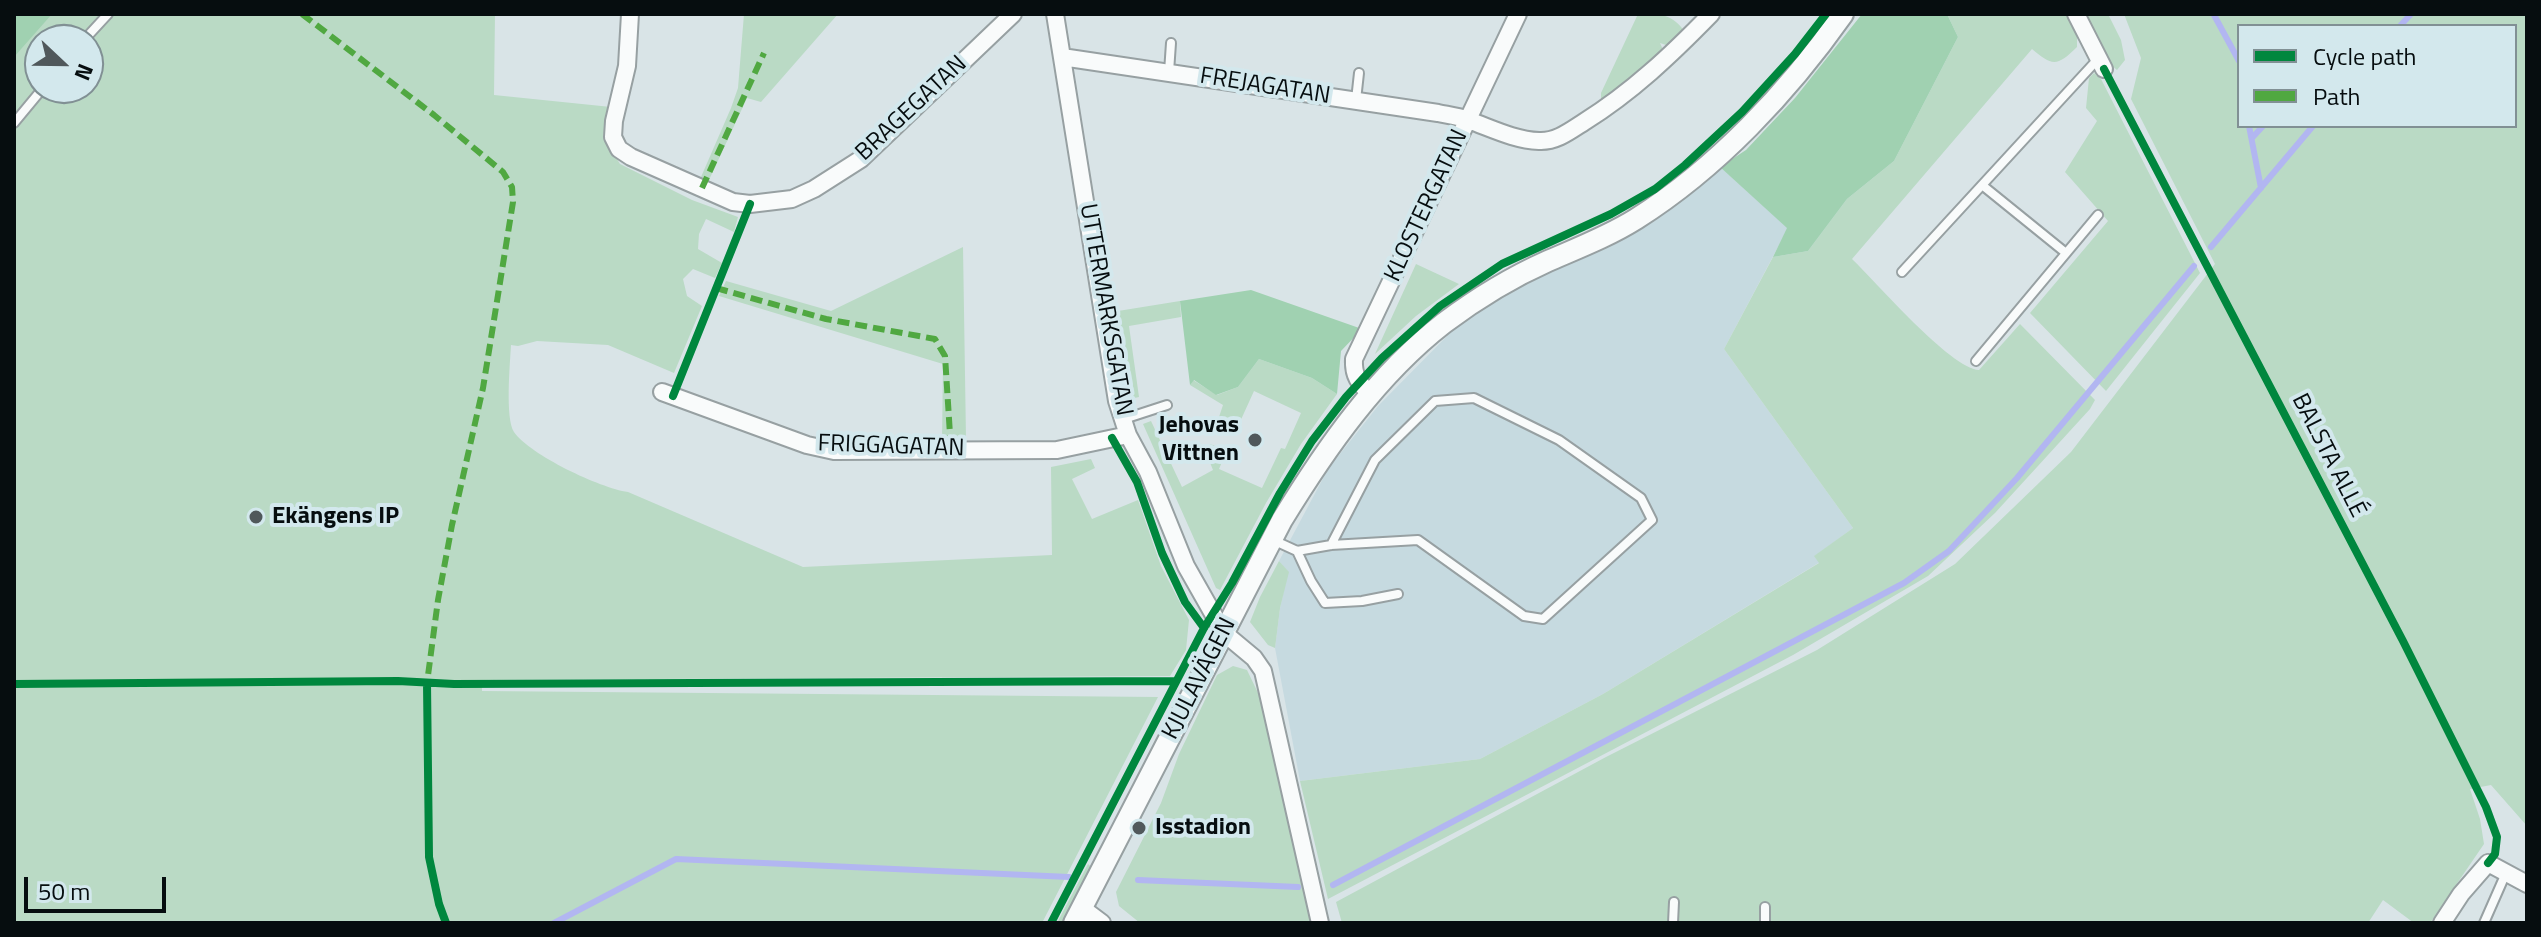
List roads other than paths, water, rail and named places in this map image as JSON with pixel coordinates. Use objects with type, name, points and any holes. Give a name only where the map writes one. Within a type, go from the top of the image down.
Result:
[{"type":"street","name":"BRAGEGATAN","points":[[630,14],[627,66],[614,121],[613,137],[619,149],[733,202],[750,204],[792,199],[861,159],[1013,14]]},
{"type":"street","name":"UTTERMARKSGATAN","points":[[1055,14],[1117,401],[1186,566],[1224,633]]},
{"type":"street","name":"KLOSTERGATAN","points":[[1371,395],[1357,381],[1353,372],[1354,359],[1518,14]]},
{"type":"street","name":"KJULAVÄGEN","points":[[1078,916],[1272,540],[1313,469],[1371,395],[1398,364],[1443,324],[1494,290],[1636,219],[1683,185],[1740,135],[1790,80],[1843,14]]},
{"type":"street","points":[[2076,14],[2102,64]]},
{"type":"street","name":"FREJAGATAN","points":[[1062,57],[1467,119],[1525,139],[1545,141],[1559,138],[1628,92],[1671,55],[1704,17]]},
{"type":"street","name":"FRIGGAGATAN","points":[[662,392],[807,445],[834,451],[1057,450],[1126,427]]},
{"type":"street","points":[[1224,633],[1254,658],[1263,671],[1320,923]]},
{"type":"street","points":[[2442,923],[2461,894],[2488,863],[2527,884]]},
{"type":"street","points":[[1078,916],[1102,923]]},
{"type":"lane","points":[[1169,72],[1171,43]]},
{"type":"lane","points":[[1902,272],[1982,185],[2102,64]]},
{"type":"lane","points":[[1356,101],[1359,73]]},
{"type":"lane","points":[[14,123],[30,104]]},
{"type":"lane","points":[[1982,185],[2066,253]]},
{"type":"lane","points":[[1976,361],[2098,215]]},
{"type":"lane","points":[[1272,540],[1297,551],[1331,545],[1418,540],[1524,616],[1543,619],[1652,520],[1641,498],[1559,440],[1474,398],[1435,401],[1375,460],[1331,545]]},
{"type":"lane","points":[[1126,427],[1167,405]]},
{"type":"lane","points":[[1297,551],[1325,603],[1362,601],[1398,594]]},
{"type":"lane","points":[[2484,923],[2506,873]]},
{"type":"lane","points":[[1673,923],[1674,902]]},
{"type":"lane","points":[[1765,907],[1765,923]]},
{"type":"waterway","points":[[2402,24],[2411,14]]},
{"type":"waterway","points":[[2214,15],[2237,57]]},
{"type":"waterway","points":[[2249,128],[2261,188]]},
{"type":"waterway","points":[[2252,138],[2261,128]]},
{"type":"waterway","points":[[2211,247],[2311,128]]},
{"type":"waterway","points":[[1333,885],[1904,583],[1949,551],[2017,478],[2194,266]]},
{"type":"waterway","points":[[554,923],[676,859],[1069,877]]},
{"type":"waterway","points":[[1138,880],[1298,887]]},
{"type":"place","name":"Jehovas Vittnen","points":[[1255,440]]},
{"type":"place","name":"Ekängens IP","points":[[256,517]]},
{"type":"place","name":"Isstadion","points":[[1139,828]]}]
